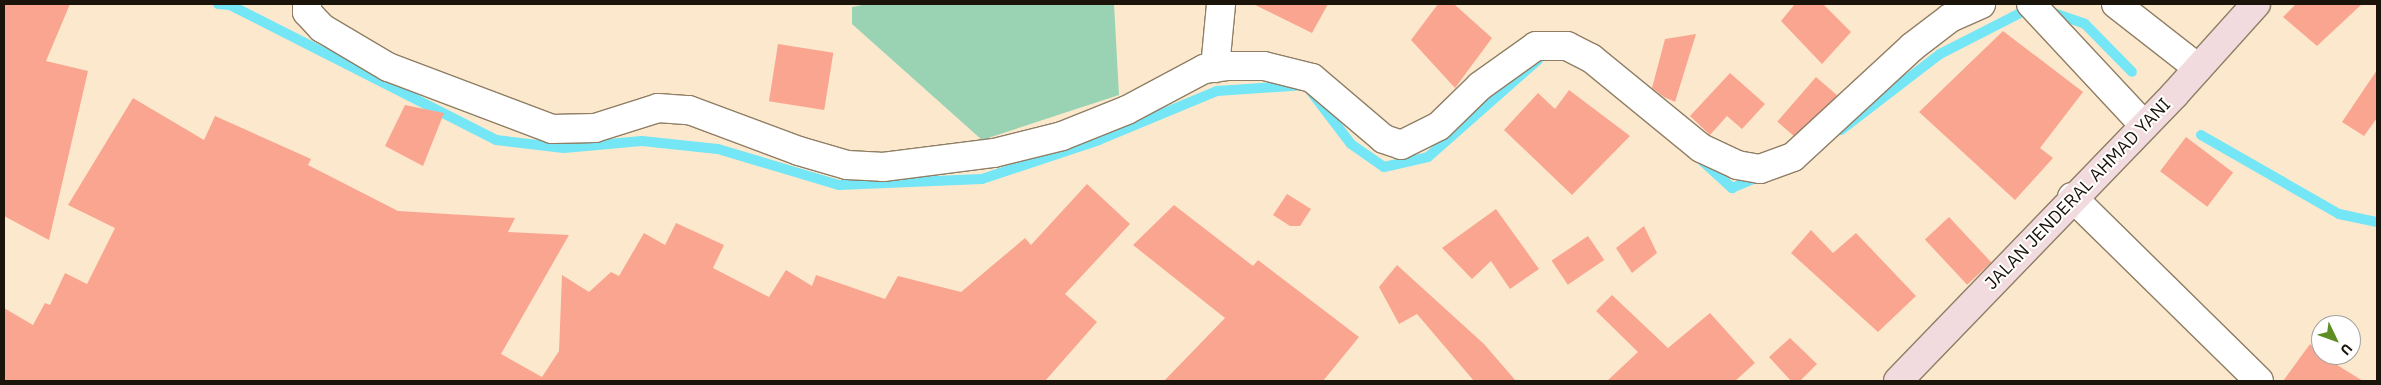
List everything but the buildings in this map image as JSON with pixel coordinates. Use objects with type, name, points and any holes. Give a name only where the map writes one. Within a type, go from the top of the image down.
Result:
[{"type":"main road","name":"JALAN JENDERAL AHMAD YANI","points":[[1898,381],[2196,70],[2256,4]]},
{"type":"street","points":[[307,4],[306,12],[322,28],[388,67],[552,129],[595,128],[658,108],[689,110],[747,128],[799,151],[847,165],[874,167],[994,153],[1044,142],[1127,110],[1215,68],[1264,66],[1312,78],[1384,139],[1401,145],[1439,126],[1480,86],[1536,46],[1566,46],[1591,58],[1701,148],[1737,165],[1760,169],[1793,157],[1912,47],[1950,18],[1981,4]]},
{"type":"street","points":[[1215,68],[1221,4]]},
{"type":"street","points":[[2116,4],[2196,70]]},
{"type":"street","points":[[2038,12],[2146,122]]},
{"type":"street","points":[[2072,198],[2258,381]]},
{"type":"green space","points":[[867,4],[1114,4],[1119,95],[982,140],[852,24],[852,7]]},
{"type":"waterway","points":[[218,4],[230,5],[496,140],[564,148],[642,141],[718,149],[839,185],[982,179],[1099,140],[1217,91],[1306,85],[1351,144],[1384,167],[1428,157],[1538,60]]},
{"type":"waterway","points":[[1841,130],[1940,54],[2032,7]]},
{"type":"waterway","points":[[2048,11],[2085,24],[2132,72]]},
{"type":"waterway","points":[[2201,135],[2339,214],[2377,222]]},
{"type":"waterway","points":[[1699,158],[1732,188],[1760,176]]}]
